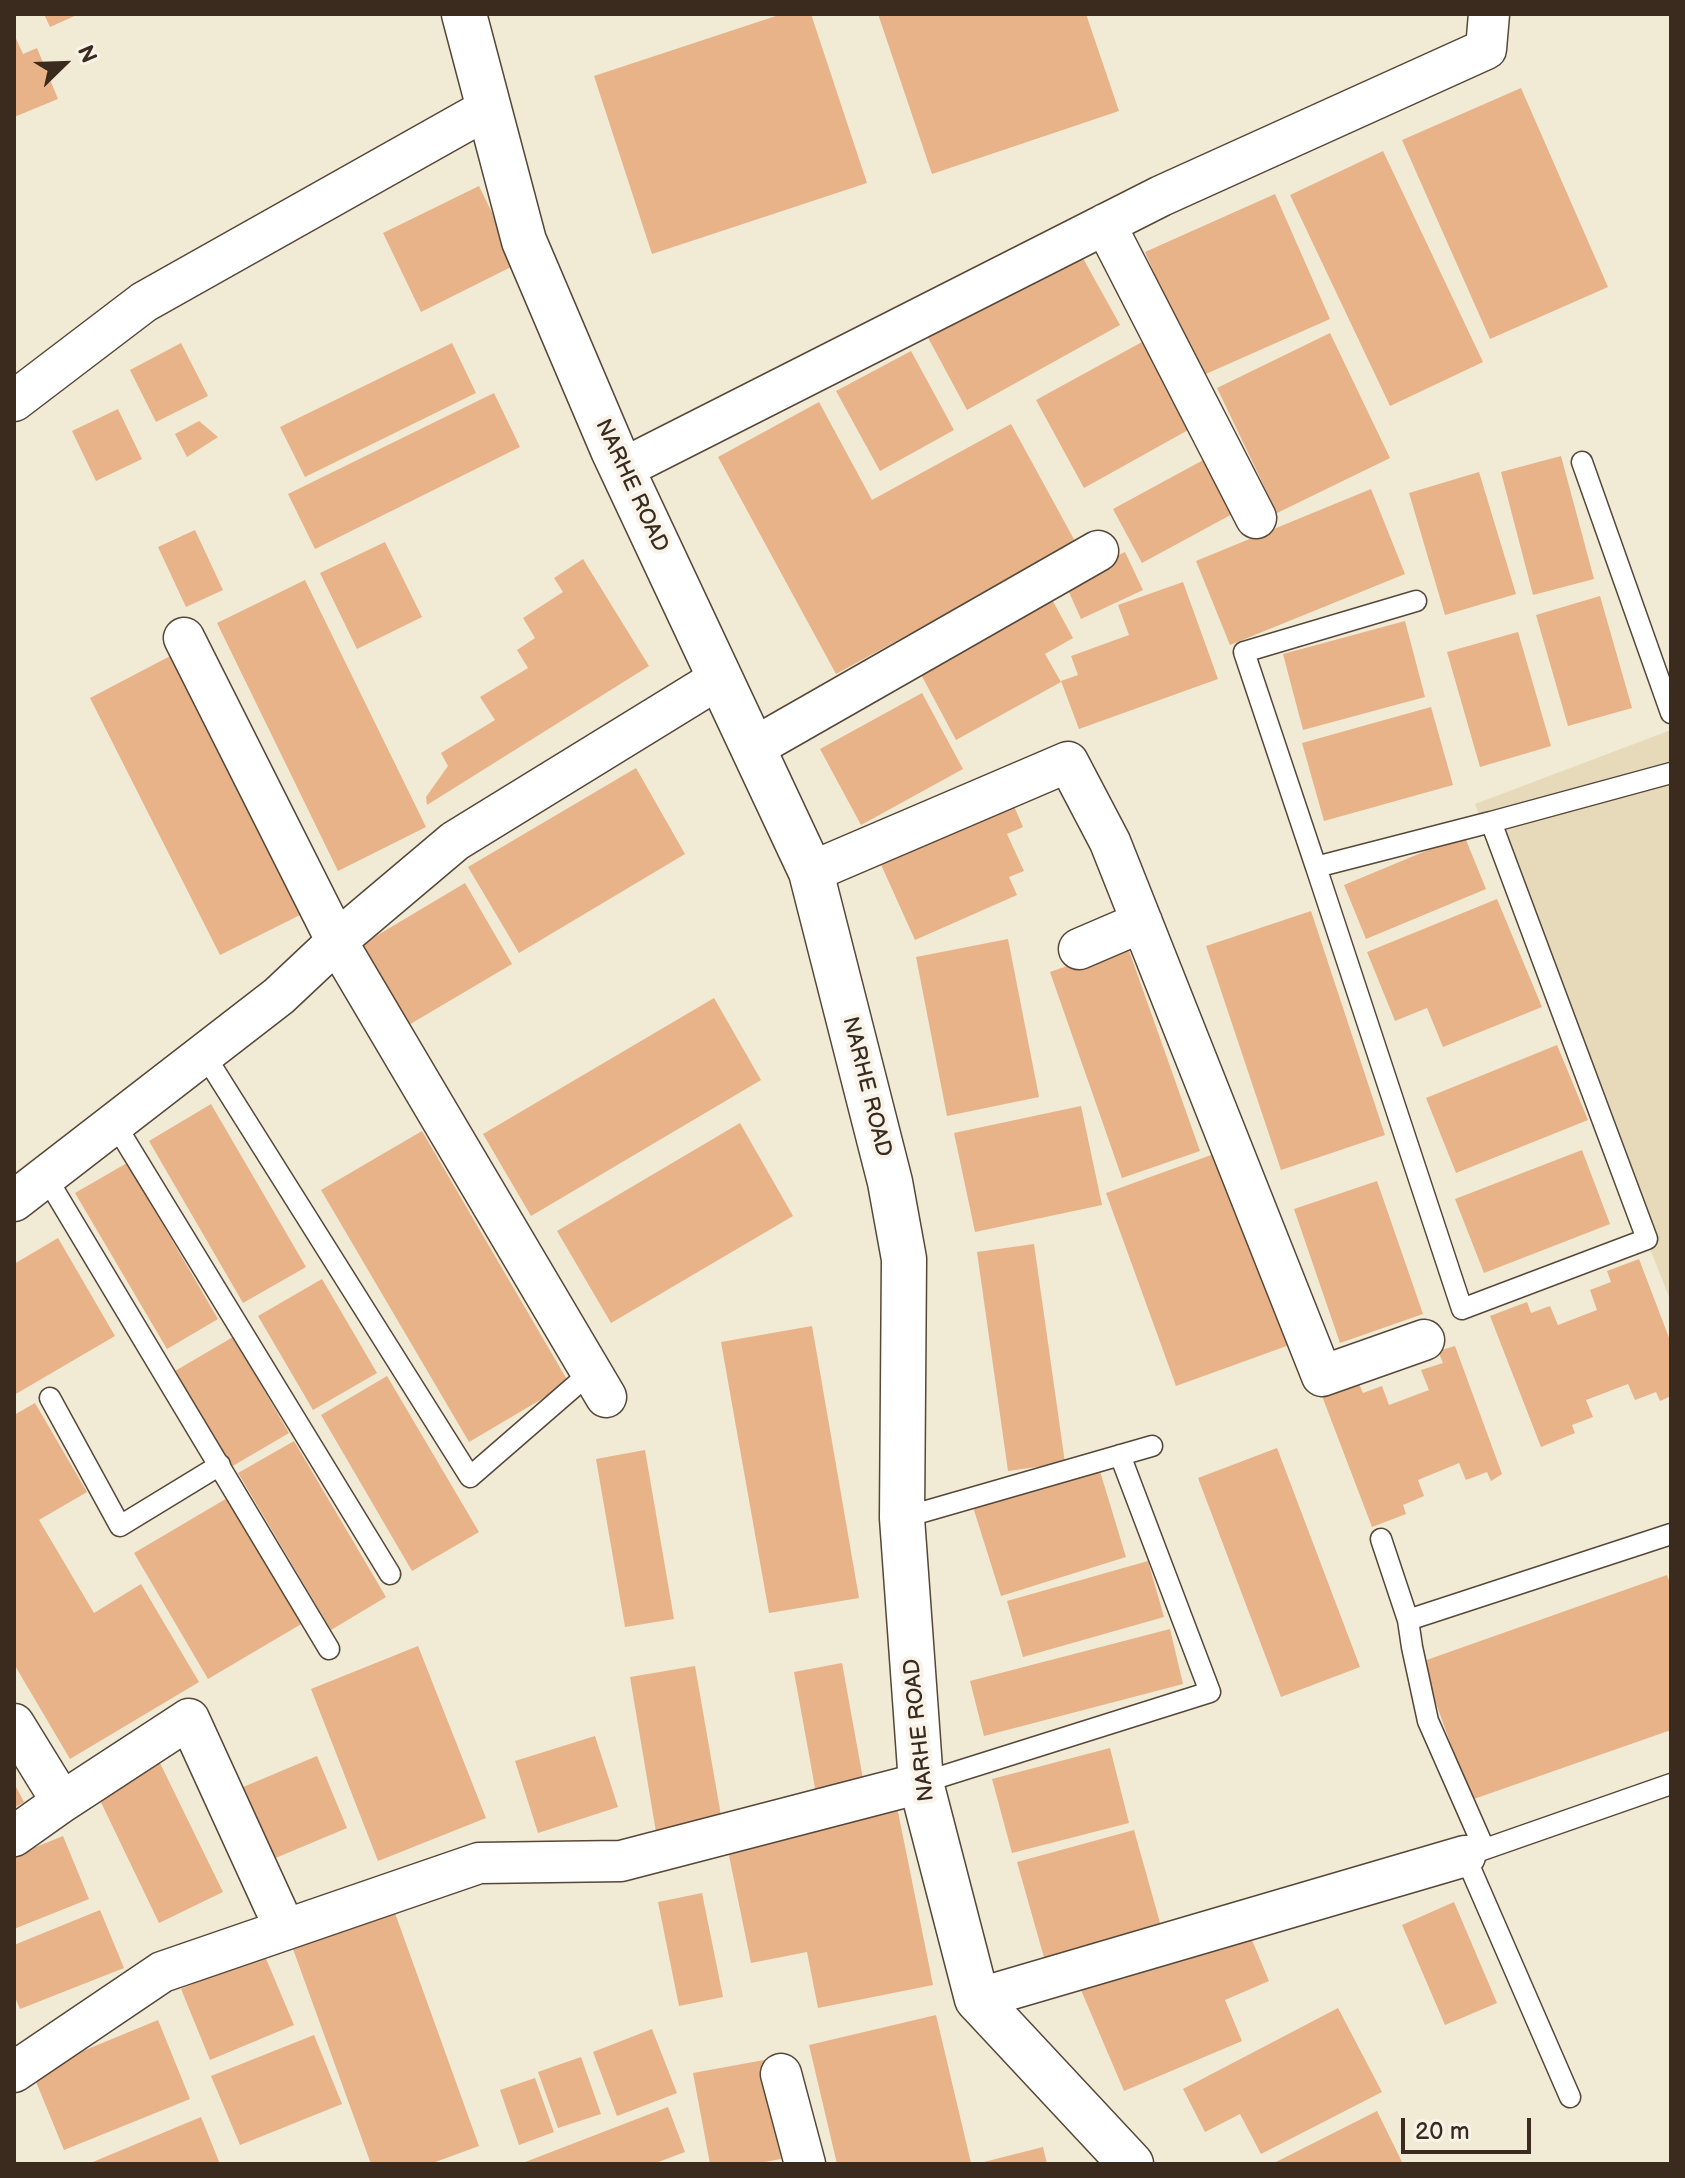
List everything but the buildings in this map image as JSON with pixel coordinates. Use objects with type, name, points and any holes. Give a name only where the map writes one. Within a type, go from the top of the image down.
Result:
[{"type":"street","name":"NARHE ROAD","points":[[464,14],[524,241],[622,469],[811,872],[890,1182],[904,1259],[902,1518],[921,1783],[977,1999],[1131,2164]]},
{"type":"street","points":[[622,469],[1161,196],[1486,49],[1489,14]]},
{"type":"street","points":[[14,401],[144,302],[489,108]]},
{"type":"street","points":[[1105,224],[1256,518]]},
{"type":"street","points":[[753,748],[1098,551]]},
{"type":"street","points":[[184,638],[337,942],[598,1384]]},
{"type":"street","points":[[14,1201],[279,996],[455,841],[720,678]]},
{"type":"street","points":[[811,872],[1068,762],[1110,842],[1322,1376],[1424,1340]]},
{"type":"street","points":[[1079,949],[1142,922]]},
{"type":"street","points":[[14,1836],[189,1719],[285,1929]]},
{"type":"street","points":[[14,1724],[62,1802]]},
{"type":"street","points":[[20,2054],[162,1972],[479,1863],[621,1861],[921,1783]]},
{"type":"street","points":[[977,1999],[1475,1852]]},
{"type":"street","points":[[781,2074],[805,2164]]},
{"type":"lane","points":[[1582,462],[1671,713]]},
{"type":"lane","points":[[1416,601],[1244,652],[1462,1309],[1647,1239],[1491,822]]},
{"type":"lane","points":[[1316,867],[1671,773]]},
{"type":"lane","points":[[204,1054],[470,1477],[598,1384]]},
{"type":"lane","points":[[115,1124],[390,1574]]},
{"type":"lane","points":[[46,1177],[329,1649]]},
{"type":"lane","points":[[50,1398],[120,1526],[220,1465]]},
{"type":"lane","points":[[902,1518],[1152,1446]]},
{"type":"lane","points":[[921,1783],[1210,1692],[1120,1455]]},
{"type":"lane","points":[[1408,1620],[1671,1534]]},
{"type":"lane","points":[[1381,1539],[1408,1620],[1428,1721],[1570,2097]]},
{"type":"lane","points":[[1475,1852],[1671,1784]]},
{"type":"shaded area","points":[[1671,730],[1671,1302],[1475,804]]}]
